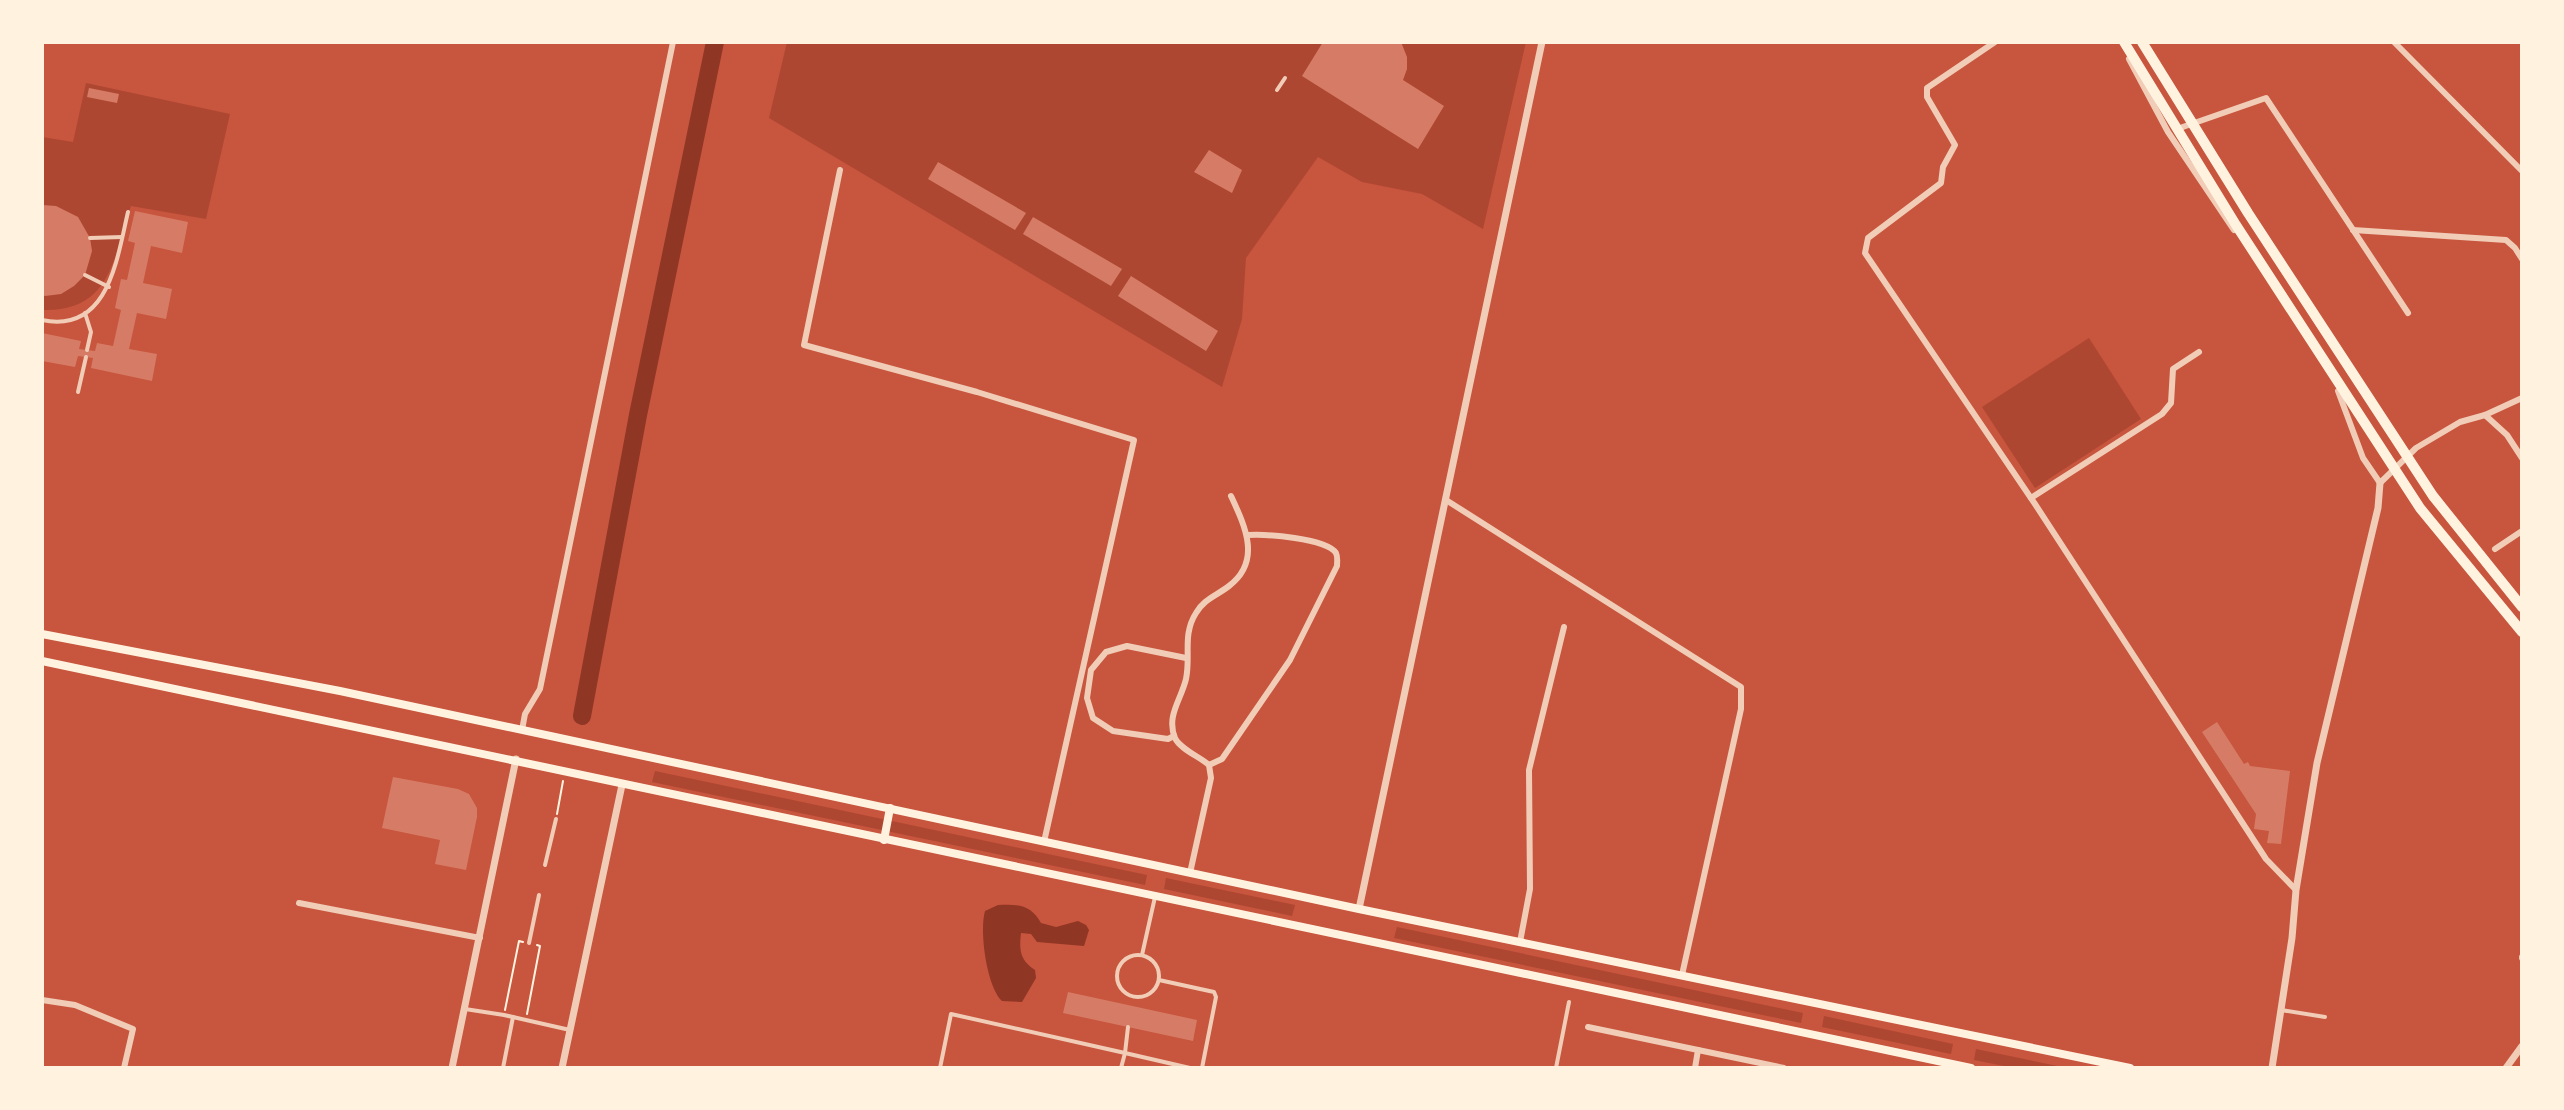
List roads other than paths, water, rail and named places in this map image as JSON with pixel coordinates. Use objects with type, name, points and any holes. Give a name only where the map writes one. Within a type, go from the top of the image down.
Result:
[{"type":"highway","points":[[2122,42],[2236,225],[2420,508],[2522,632]]},
{"type":"highway","points":[[2142,42],[2248,213],[2433,496],[2522,607]]},
{"type":"main road","points":[[42,634],[340,691],[1359,909],[2130,1068]]},
{"type":"main road","points":[[42,661],[1971,1068]]},
{"type":"main road","points":[[884,840],[890,808]]},
{"type":"street","points":[[522,730],[525,714],[540,689],[673,42]]},
{"type":"street","points":[[1359,909],[1542,42]]},
{"type":"street","points":[[1995,42],[1927,88],[1927,97],[1955,145],[1943,167],[1941,183],[1868,238],[1865,253],[2031,498],[2266,859],[2296,890]]},
{"type":"street","points":[[2122,42],[2168,132],[2306,338],[2342,398],[2363,458],[2380,483],[2378,508],[2317,763],[2272,1068]]},
{"type":"street","points":[[2394,42],[2522,171]]},
{"type":"street","points":[[1277,90],[1285,78]]},
{"type":"street","points":[[2168,132],[2266,98],[2408,313]]},
{"type":"street","points":[[840,170],[804,345],[977,392],[1134,440],[1044,842]]},
{"type":"street","points":[[42,320],[68,320],[85,313],[99,302],[109,287],[128,212]]},
{"type":"street","points":[[2353,230],[2506,240],[2522,259]]},
{"type":"street","points":[[90,238],[122,237]]},
{"type":"street","points":[[85,275],[109,287]]},
{"type":"street","points":[[85,313],[91,332],[87,350]]},
{"type":"street","points":[[2031,498],[2162,414],[2171,403],[2173,369],[2199,352]]},
{"type":"street","points":[[78,392],[86,357]]},
{"type":"street","points":[[2380,483],[2416,448],[2460,422],[2485,415],[2522,398]]},
{"type":"street","points":[[2485,415],[2507,435],[2522,458]]},
{"type":"street","points":[[1190,873],[1211,778],[1209,765],[1179,745],[1174,736],[1172,713],[1185,683],[1187,635],[1195,614],[1206,599],[1229,586],[1240,575],[1246,562],[1248,535],[1231,496]]},
{"type":"street","points":[[1446,500],[1741,687],[1741,709],[1682,975]]},
{"type":"street","points":[[2495,549],[2522,531]]},
{"type":"street","points":[[1209,765],[1222,759],[1290,660],[1337,566],[1338,556],[1321,545],[1272,534],[1248,535]]},
{"type":"street","points":[[1520,942],[1530,889],[1529,770],[1564,627]]},
{"type":"street","points":[[1174,736],[1168,739],[1113,731],[1093,718],[1087,698],[1091,670],[1106,652],[1127,646],[1186,658]]},
{"type":"street","points":[[452,1068],[516,759]]},
{"type":"street","points":[[562,1068],[622,785]]},
{"type":"street","points":[[545,865],[556,819]]},
{"type":"street","points":[[529,943],[539,895]]},
{"type":"street","points":[[1142,955],[1155,897]]},
{"type":"street","points":[[299,903],[480,938]]},
{"type":"street","points":[[1142,955],[1156,964],[1159,980],[1149,994],[1133,997],[1119,987],[1117,971],[1126,958],[1142,955]]},
{"type":"street","points":[[1159,980],[1214,992],[1216,997],[1202,1068]]},
{"type":"street","points":[[1131,1006],[1133,997]]},
{"type":"street","points":[[42,1000],[75,1005],[133,1029],[124,1068]]},
{"type":"street","points":[[1556,1068],[1569,1002]]},
{"type":"street","points":[[465,1009],[570,1030]]},
{"type":"street","points":[[2281,1010],[2325,1017]]},
{"type":"street","points":[[940,1068],[951,1014],[1190,1068]]},
{"type":"street","points":[[503,1068],[513,1017]]},
{"type":"street","points":[[1121,1068],[1128,1027]]},
{"type":"street","points":[[1588,1027],[1784,1068]]},
{"type":"street","points":[[2506,1068],[2522,1046]]},
{"type":"street","points":[[1695,1068],[1698,1050]]},
{"type":"waterway","points":[[582,716],[638,415],[715,42]]}]
